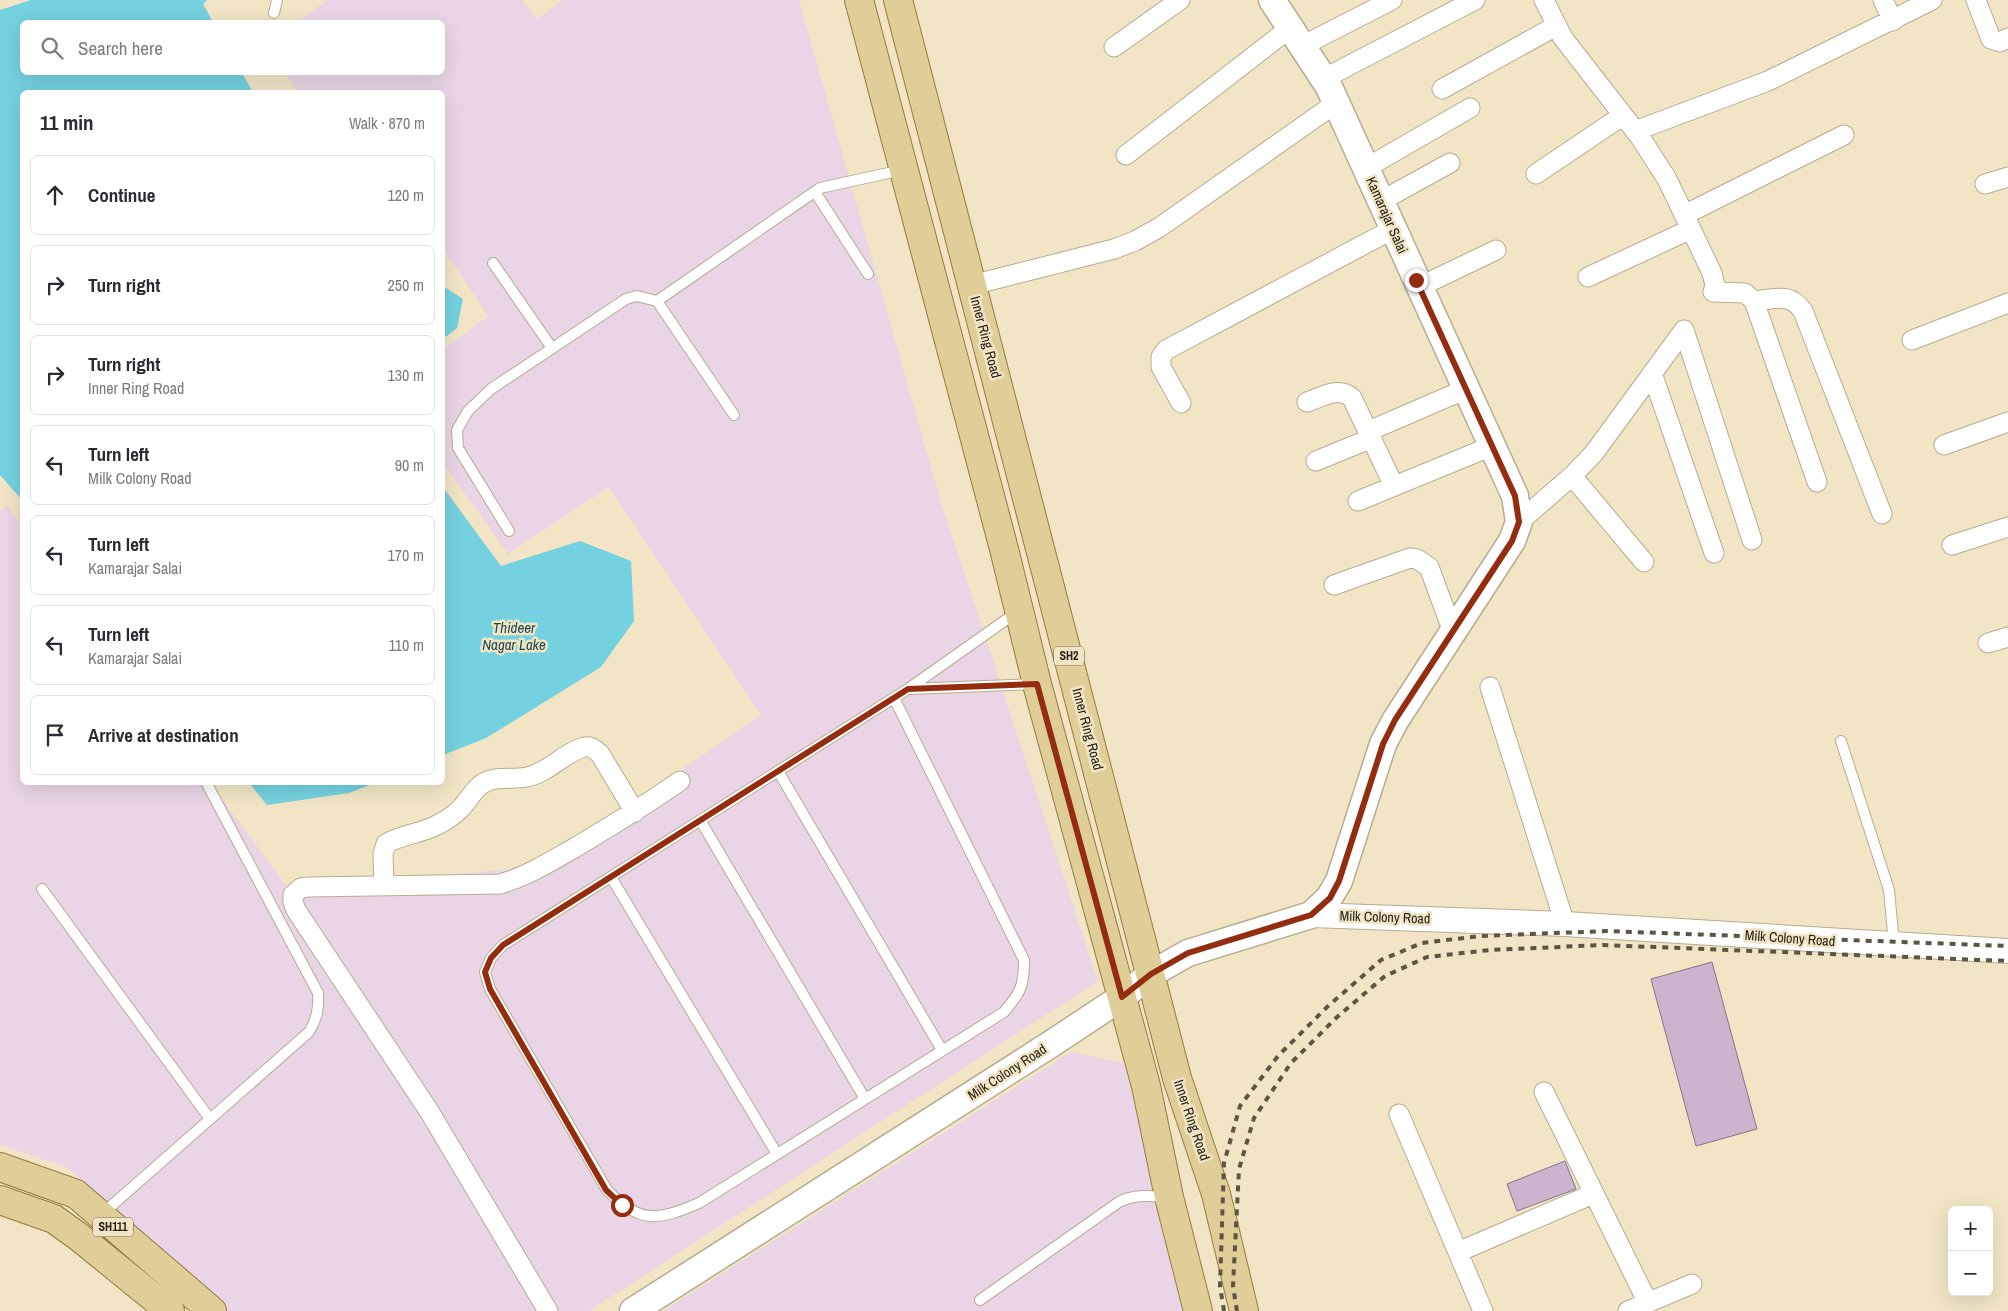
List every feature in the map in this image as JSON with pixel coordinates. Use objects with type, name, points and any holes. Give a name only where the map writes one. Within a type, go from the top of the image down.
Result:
[{"type":"main road","points":[[859,0],[1037,684],[1146,1086],[1169,1198],[1198,1311]]},
{"type":"main road","name":"Inner Ring Road","points":[[898,0],[1177,1078],[1216,1194],[1244,1311]]},
{"type":"main road","name":"Kamarajar Salai","points":[[1272,0],[1323,79],[1336,104],[1515,496],[1519,522]]},
{"type":"main road","points":[[1311,915],[1330,898],[1339,881],[1383,744],[1395,720],[1512,541],[1519,522]]},
{"type":"main road","name":"Milk Colony Road","points":[[633,1311],[1122,997],[1151,974],[1188,953],[1311,915]]},
{"type":"main road","name":"SH111","points":[[0,1167],[76,1194],[100,1217],[212,1311]]},
{"type":"main road","name":"SH111","points":[[0,1200],[54,1219],[80,1237],[170,1311]]},
{"type":"street","points":[[1114,47],[1180,0]]},
{"type":"street","points":[[1126,155],[1296,37],[1392,0]]},
{"type":"street","points":[[1323,79],[1475,0]]},
{"type":"street","points":[[1544,0],[1556,26],[1573,52],[1634,130],[1667,179],[1712,273],[1715,285],[1713,292],[1745,293],[1754,301],[1817,482]]},
{"type":"street","points":[[1883,0],[1892,21]]},
{"type":"street","points":[[1634,130],[1768,81],[1932,0]]},
{"type":"street","points":[[1976,0],[1991,39],[2000,42],[2008,38]]},
{"type":"street","points":[[1442,89],[1556,26]]},
{"type":"street","points":[[972,285],[1135,241],[1160,227],[1336,104]]},
{"type":"street","points":[[1366,168],[1470,108]]},
{"type":"street","points":[[1536,174],[1622,116]]},
{"type":"street","points":[[1588,277],[1844,134]]},
{"type":"street","points":[[1381,201],[1450,162]]},
{"type":"street","points":[[1985,184],[2008,177]]},
{"type":"street","points":[[1181,403],[1161,366],[1161,358],[1166,350],[1393,229]]},
{"type":"street","points":[[1420,287],[1496,250]]},
{"type":"street","points":[[1754,301],[1790,298],[1797,302],[1803,311],[1882,514]]},
{"type":"street","points":[[1912,340],[2008,303]]},
{"type":"street","points":[[1519,522],[1572,476],[1594,453],[1684,330],[1752,540]]},
{"type":"street","points":[[1652,373],[1714,553]]},
{"type":"street","points":[[1316,461],[1466,389]]},
{"type":"street","points":[[1307,402],[1339,392],[1346,393],[1356,404],[1394,486]]},
{"type":"street","points":[[1944,446],[2008,422]]},
{"type":"street","points":[[1358,501],[1492,446]]},
{"type":"street","points":[[1572,476],[1644,562]]},
{"type":"street","points":[[1952,545],[2008,527]]},
{"type":"street","points":[[1334,585],[1410,558],[1417,559],[1429,567],[1453,632]]},
{"type":"street","points":[[1988,644],[2008,638]]},
{"type":"street","points":[[1490,688],[1565,924]]},
{"type":"street","points":[[384,885],[383,854],[386,844],[393,839],[422,832],[449,818],[460,810],[474,791],[490,780],[503,777],[528,777],[587,746],[600,754],[635,812]]},
{"type":"street","points":[[548,1311],[429,1111],[296,910],[293,895],[301,888],[500,884],[511,881],[537,870],[635,812],[680,781]]},
{"type":"street","name":"Milk Colony Road","points":[[1311,915],[1565,924],[2008,951]]},
{"type":"street","points":[[1544,1092],[1648,1303]]},
{"type":"street","points":[[1399,1114],[1483,1311]]},
{"type":"street","points":[[1458,1252],[1593,1194]]},
{"type":"street","points":[[1628,1311],[1692,1284]]},
{"type":"lane","points":[[274,13],[277,0]]},
{"type":"lane","points":[[657,301],[820,188],[903,170]]},
{"type":"lane","points":[[815,192],[868,274]]},
{"type":"lane","points":[[493,263],[552,348]]},
{"type":"lane","points":[[509,531],[458,448],[457,430],[468,411],[491,389],[626,299],[637,296],[657,301],[734,415]]},
{"type":"lane","points":[[894,698],[1024,960],[1024,981],[1017,997],[1004,1012],[699,1203],[670,1215],[644,1216],[622,1205],[606,1190],[490,989],[485,972],[491,958],[503,945],[908,689],[1019,610]]},
{"type":"lane","points":[[908,689],[1037,684]]},
{"type":"lane","points":[[1841,742],[1889,890],[1894,945]]},
{"type":"lane","points":[[778,771],[942,1050]]},
{"type":"lane","points":[[100,1217],[309,1032],[316,1020],[319,1006],[318,993],[208,785]]},
{"type":"lane","points":[[700,820],[865,1099]]},
{"type":"lane","points":[[611,876],[777,1154]]},
{"type":"lane","points":[[42,889],[210,1119]]},
{"type":"lane","points":[[980,1300],[1119,1202],[1142,1195],[1169,1198]]},
{"type":"shaded area","points":[[328,0],[522,0],[537,19],[563,0],[799,0],[940,499],[1098,981],[589,1311],[227,1311],[66,1167],[0,1145],[0,511],[7,505],[20,523],[20,785],[211,785],[288,888],[541,867],[761,715],[609,487],[508,554],[445,466],[445,348],[488,316],[445,251],[445,90],[297,90],[286,75],[445,75],[445,20],[300,20]]},
{"type":"shaded area","points":[[1071,1052],[1124,1063],[1187,1311],[663,1311]]},
{"type":"water","points":[[31,0],[207,0],[203,4],[212,20],[20,20],[20,75],[243,75],[252,90],[20,90],[20,498],[0,475],[0,10]]},
{"type":"water","points":[[445,287],[463,299],[457,328],[445,337]]},
{"type":"water","name":"Thideer Nagar Lake","points":[[445,490],[501,566],[580,541],[631,561],[634,621],[601,667],[486,738],[445,754]]},
{"type":"water","points":[[251,785],[370,785],[349,793],[267,805]]},
{"type":"building","points":[[1712,962],[1757,1129],[1696,1146],[1651,979]]},
{"type":"building","points":[[1565,1161],[1576,1189],[1517,1211],[1507,1184]]},
{"type":"railway","points":[[1224,1311],[1220,1286],[1224,1163],[1240,1106],[1278,1056],[1327,1007],[1381,960],[1422,943],[1480,936],[1607,931],[2008,946]]},
{"type":"railway","points":[[1237,1311],[1233,1286],[1239,1169],[1254,1118],[1291,1063],[1336,1018],[1385,976],[1427,957],[1490,950],[1603,945],[2008,961]]},
{"type":"route","points":[[622,1205],[606,1190],[490,989],[485,972],[491,958],[503,945],[908,689],[1037,684],[1122,997],[1151,974],[1188,953],[1311,915],[1330,898],[1339,881],[1383,744],[1395,720],[1512,541],[1519,522],[1515,496],[1416,280]]}]
